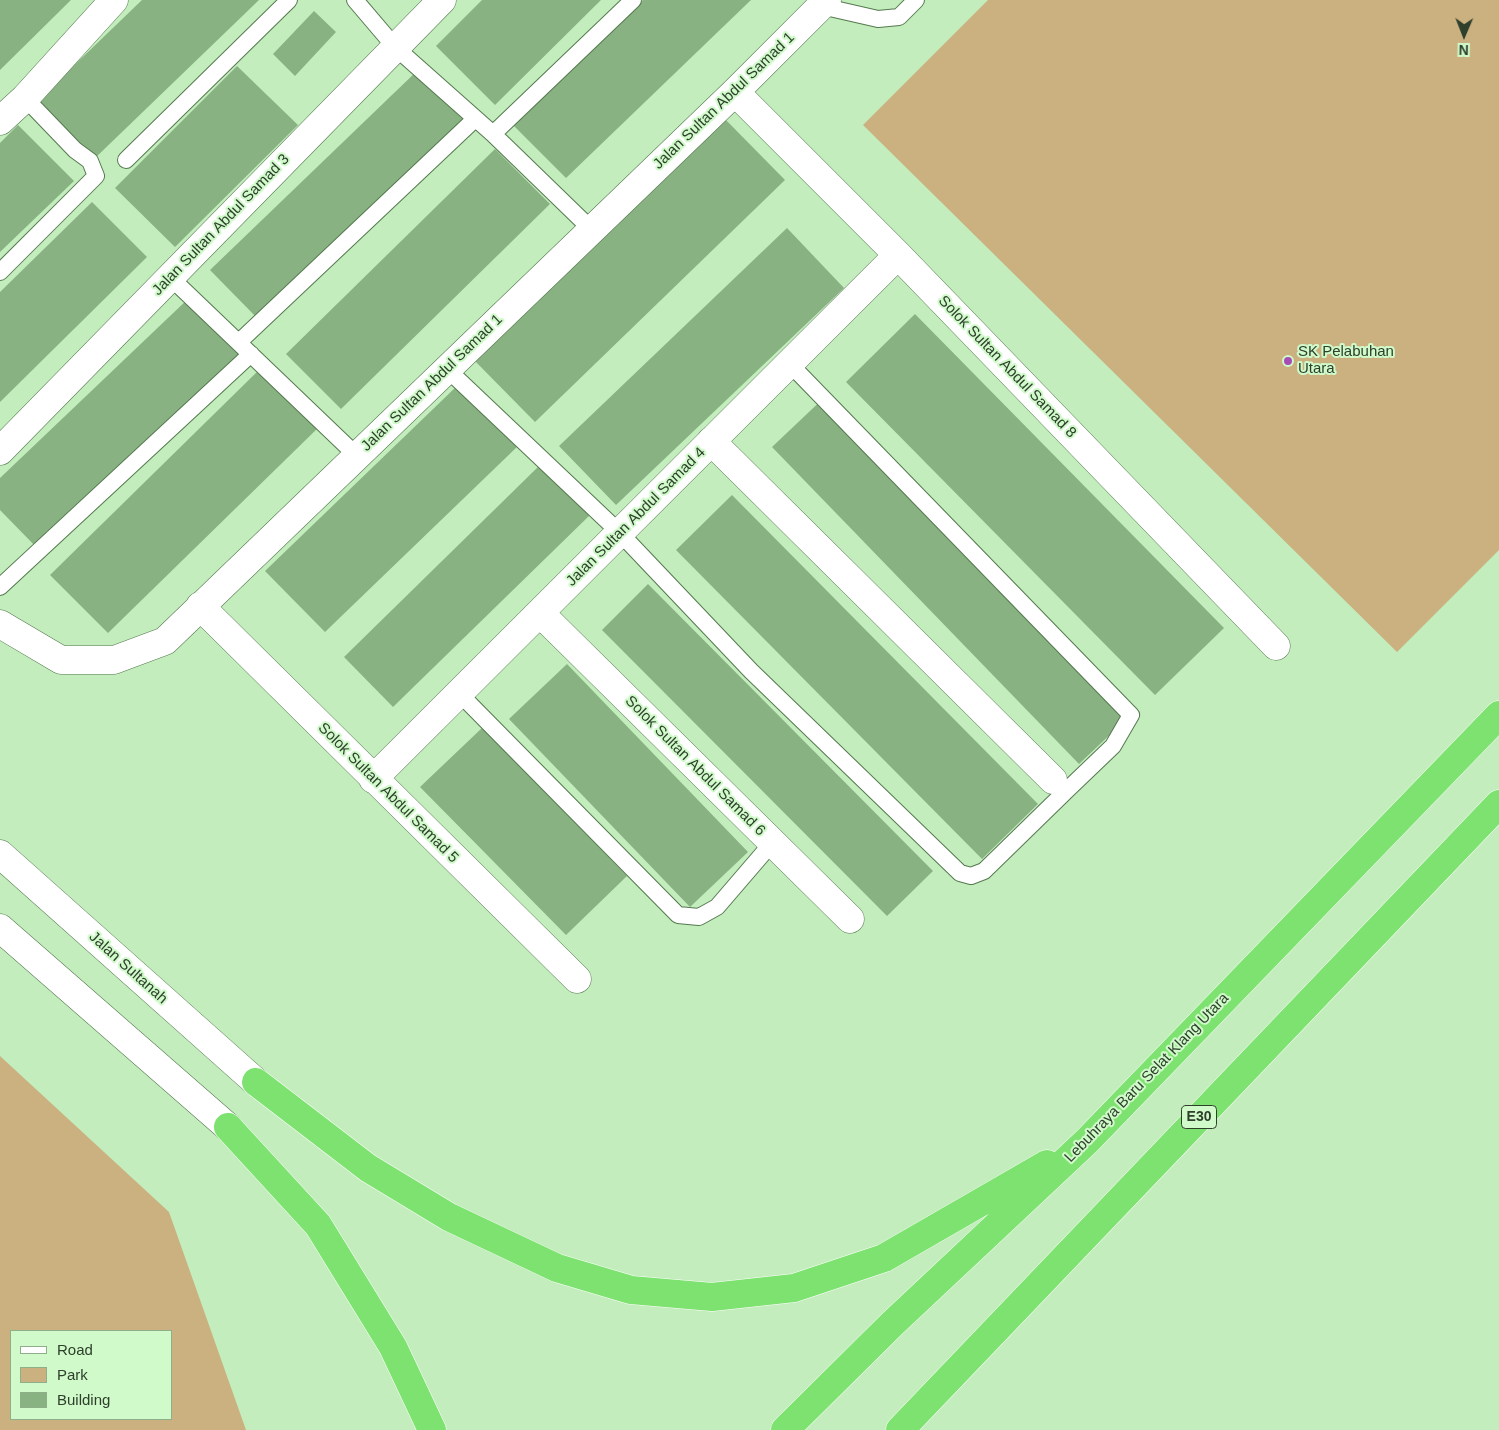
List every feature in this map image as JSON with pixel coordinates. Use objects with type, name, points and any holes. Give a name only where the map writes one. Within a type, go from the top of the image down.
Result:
[{"type":"highway","name":"Lebuhraya Baru Selat Klang Utara","points":[[785,1430],[892,1324],[1088,1141],[1499,715]]},
{"type":"highway","name":"E30","points":[[900,1430],[1499,804]]},
{"type":"highway","points":[[256,1082],[368,1168],[449,1217],[548,1264],[631,1290],[712,1297],[794,1288],[884,1258],[1088,1141]]},
{"type":"highway","points":[[228,1127],[318,1225],[392,1348],[432,1430]]},
{"type":"street","points":[[0,121],[25,98],[114,0]]},
{"type":"street","name":"Jalan Sultan Abdul Samad 3","points":[[0,451],[442,0]]},
{"type":"street","name":"Jalan Sultan Abdul Samad 1","points":[[0,624],[61,660],[114,660],[164,641],[735,92],[824,3]]},
{"type":"street","name":"Solok Sultan Abdul Samad 8","points":[[735,92],[898,254],[1276,646]]},
{"type":"street","name":"Jalan Sultan Abdul Samad 4","points":[[373,779],[898,254]]},
{"type":"street","points":[[711,441],[1059,786]]},
{"type":"street","name":"Solok Sultan Abdul Samad 5","points":[[200,606],[577,979]]},
{"type":"street","name":"Solok Sultan Abdul Samad 6","points":[[540,613],[850,920]]},
{"type":"street","name":"Jalan Sultanah","points":[[0,854],[256,1082]]},
{"type":"street","points":[[0,928],[228,1127]]},
{"type":"lane","points":[[126,160],[288,0]]},
{"type":"lane","points":[[355,0],[396,47],[493,134],[591,230]]},
{"type":"lane","points":[[493,134],[633,0]]},
{"type":"lane","points":[[824,3],[878,20],[899,17],[916,0]]},
{"type":"lane","points":[[0,272],[96,176],[90,161],[75,150],[25,98]]},
{"type":"lane","points":[[239,342],[475,119]]},
{"type":"lane","points":[[170,277],[357,456]]},
{"type":"lane","points":[[0,587],[251,354]]},
{"type":"lane","points":[[447,369],[620,532],[751,671],[960,873],[971,876],[984,872],[1059,786],[1113,746],[1131,715],[789,363]]},
{"type":"lane","points":[[458,692],[678,915],[699,917],[717,907],[772,843]]},
{"type":"green space","name":"SK Pelabuhan Utara","points":[[988,0],[1499,0],[1499,550],[1397,652],[863,125]]},
{"type":"green space","points":[[0,1056],[169,1212],[246,1430],[0,1430]]},
{"type":"building","points":[[0,0],[71,0],[0,70]]},
{"type":"building","points":[[142,0],[259,0],[93,160],[36,102]]},
{"type":"building","points":[[482,0],[601,0],[495,105],[436,46]]},
{"type":"building","points":[[643,0],[751,0],[566,178],[513,125]]},
{"type":"building","points":[[314,11],[336,32],[295,76],[273,54]]},
{"type":"building","points":[[237,66],[298,125],[175,247],[115,188]]},
{"type":"building","points":[[419,69],[468,120],[259,320],[210,270]]},
{"type":"building","points":[[724,118],[785,180],[535,422],[474,360]]},
{"type":"building","points":[[18,125],[74,181],[0,252],[0,143]]},
{"type":"building","points":[[495,149],[550,204],[341,409],[286,354]]},
{"type":"building","points":[[92,202],[147,257],[0,402],[0,292]]},
{"type":"building","points":[[787,228],[844,288],[616,505],[559,446]]},
{"type":"building","points":[[190,297],[244,353],[38,549],[0,510],[0,478]]},
{"type":"building","points":[[915,314],[1224,628],[1155,695],[846,382]]},
{"type":"building","points":[[262,367],[320,426],[108,633],[50,575]]},
{"type":"building","points":[[458,385],[518,446],[325,632],[265,571]]},
{"type":"building","points":[[829,393],[1136,710],[1079,764],[772,447]]},
{"type":"building","points":[[540,465],[590,515],[393,707],[344,657]]},
{"type":"building","points":[[732,495],[1038,804],[982,859],[676,550]]},
{"type":"building","points":[[648,584],[933,871],[887,916],[602,630]]},
{"type":"building","points":[[567,664],[748,852],[690,907],[509,719]]},
{"type":"building","points":[[482,728],[627,876],[566,935],[420,787]]},
{"type":"place","name":"SK Pelabuhan Utara","points":[[1288,361]]}]
